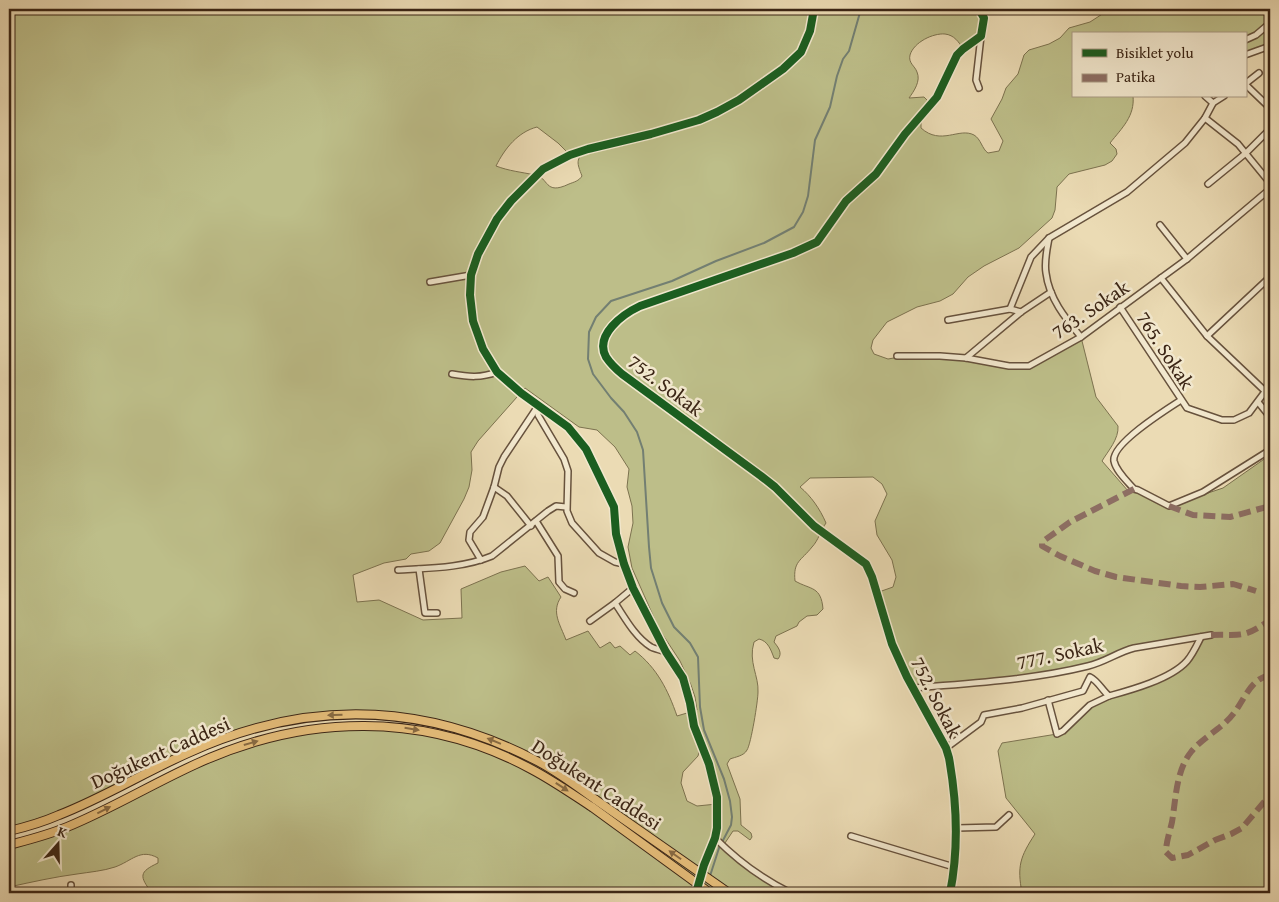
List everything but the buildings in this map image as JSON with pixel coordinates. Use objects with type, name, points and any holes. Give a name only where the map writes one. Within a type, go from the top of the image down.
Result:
[{"type":"main road","name":"Doğukent Caddesi","points":[[9,831],[60,815],[198,749],[282,721],[322,715],[402,716],[440,723],[472,732],[535,759],[562,775],[594,804],[710,893]]},
{"type":"main road","name":"Doğukent Caddesi","points":[[9,845],[65,828],[197,764],[246,744],[285,733],[324,727],[359,725],[400,727],[438,733],[469,742],[530,768],[594,804],[729,893]]},
{"type":"street","points":[[696,893],[704,865],[715,838],[718,811],[714,783],[694,726],[683,678],[666,652],[633,588],[616,534],[614,507],[586,449],[568,427],[497,372],[483,349],[473,320],[470,295],[471,275],[487,234],[497,219],[511,200],[543,169],[579,152],[699,120],[739,100],[783,69],[801,52],[810,31],[814,9]]},
{"type":"street","points":[[979,9],[984,18],[976,80],[979,88]]},
{"type":"street","points":[[1246,40],[1256,36],[1270,23]]},
{"type":"street","name":"752. Sokak","points":[[950,893],[957,828],[951,771],[946,748],[892,644],[872,577],[866,564],[814,526],[775,487],[761,476],[622,374],[605,356],[604,344],[607,333],[615,323],[627,313],[640,306],[814,244],[828,228],[846,201],[876,174],[905,134],[935,101],[960,52],[981,36]]},
{"type":"street","points":[[1246,55],[1270,46]]},
{"type":"street","points":[[1246,83],[1259,74]]},
{"type":"street","points":[[1246,85],[1270,108]]},
{"type":"street","points":[[1207,98],[1213,103]]},
{"type":"street","points":[[1010,309],[1031,257],[1049,238],[1128,192],[1185,143],[1205,118],[1213,103],[1213,98]]},
{"type":"street","points":[[1213,103],[1221,98]]},
{"type":"street","points":[[1205,118],[1238,144],[1270,183]]},
{"type":"street","points":[[1208,184],[1246,153],[1270,130]]},
{"type":"street","name":"763. Sokak","points":[[897,356],[940,356],[966,358],[1009,366],[1029,366],[1081,337],[1187,259],[1270,189]]},
{"type":"street","points":[[1160,225],[1187,259]]},
{"type":"street","points":[[1049,238],[1046,272],[1051,292],[1066,320],[1081,337]]},
{"type":"street","points":[[430,282],[471,275]]},
{"type":"street","points":[[1207,336],[1270,277]]},
{"type":"street","points":[[1161,278],[1207,336],[1266,392]]},
{"type":"street","points":[[966,358],[1022,312],[1051,292]]},
{"type":"street","name":"765. Sokak","points":[[1120,308],[1187,408],[1222,420],[1234,420],[1249,412],[1258,402]]},
{"type":"street","points":[[948,320],[1010,309],[1022,312]]},
{"type":"street","points":[[452,374],[476,378],[485,377],[497,372]]},
{"type":"street","points":[[1270,385],[1258,402],[1270,417]]},
{"type":"street","points":[[1181,400],[1145,424],[1115,452],[1114,459],[1117,468],[1136,489],[1169,506],[1203,492],[1270,450]]},
{"type":"street","points":[[481,560],[469,540],[469,536],[482,517],[504,457],[538,405]]},
{"type":"street","points":[[538,405],[538,415],[564,459],[568,472],[566,507],[572,522],[599,553],[615,562],[624,564]]},
{"type":"street","points":[[494,487],[507,496],[531,526]]},
{"type":"street","points":[[398,570],[467,564],[492,556],[556,506],[566,507]]},
{"type":"street","points":[[536,521],[558,556],[560,586],[574,593]]},
{"type":"street","points":[[419,569],[425,614],[437,613]]},
{"type":"street","points":[[590,621],[633,588]]},
{"type":"street","points":[[615,603],[633,630],[641,638],[651,647],[666,652]]},
{"type":"street","name":"777. Sokak","points":[[914,688],[996,681],[1087,666],[1103,662],[1134,648],[1211,634]]},
{"type":"street","points":[[1048,700],[1057,734],[1063,732],[1090,706],[1109,696],[1154,681],[1174,671],[1186,661],[1201,637]]},
{"type":"street","points":[[946,748],[982,722],[984,715],[1022,708],[1083,691],[1090,677],[1087,666]]},
{"type":"street","points":[[1090,677],[1109,696]]},
{"type":"street","points":[[957,828],[996,827],[1009,815]]},
{"type":"street","points":[[851,836],[954,867]]},
{"type":"street","points":[[715,838],[762,878],[791,893]]},
{"type":"street","points":[[71,885],[71,893]]},
{"type":"green space","points":[[9,9],[979,9],[984,18],[981,36],[963,49],[954,37],[945,34],[924,39],[915,46],[910,58],[917,72],[918,79],[909,98],[924,97],[928,101],[921,111],[921,128],[928,133],[936,136],[962,133],[974,135],[988,153],[999,151],[1003,141],[991,119],[1006,88],[1018,74],[1024,55],[1029,50],[1049,44],[1060,38],[1069,28],[1090,22],[1110,9],[1270,9],[1270,46],[1246,55],[1246,32],[1072,32],[1072,98],[1133,98],[1130,116],[1110,143],[1116,149],[1117,154],[1112,161],[1105,165],[1069,174],[1057,187],[1055,210],[1052,218],[1019,248],[984,266],[968,277],[953,294],[940,301],[917,307],[887,322],[873,340],[871,348],[874,354],[888,359],[911,355],[1029,366],[1081,337],[1096,397],[1118,426],[1115,440],[1102,461],[1129,492],[1134,489],[1169,506],[1223,488],[1270,455],[1270,893],[1022,893],[1021,862],[1035,834],[1006,798],[998,751],[1002,743],[1057,734],[1090,705],[1154,681],[1186,661],[1200,637],[1134,648],[1087,666],[996,681],[914,687],[892,644],[876,593],[893,587],[896,577],[892,560],[877,535],[875,521],[887,494],[882,484],[873,477],[810,478],[800,487],[815,503],[826,523],[814,545],[797,565],[795,581],[817,592],[823,609],[817,615],[807,616],[797,626],[776,636],[774,642],[780,652],[778,659],[774,658],[769,646],[765,642],[759,639],[754,642],[752,656],[758,692],[749,746],[746,752],[730,759],[727,764],[740,799],[741,825],[751,833],[752,837],[750,840],[738,831],[733,831],[723,846],[791,893],[152,893],[143,875],[147,869],[158,863],[158,858],[146,854],[136,856],[106,870],[51,878],[9,887],[9,845],[37,837],[246,744],[323,727],[438,733],[501,755],[599,812],[605,806],[535,759],[439,723],[322,715],[240,733],[89,802],[9,831]],"holes":[[[537,127],[570,155],[587,150],[580,156],[578,164],[582,176],[575,182],[555,188],[548,185],[539,176],[496,166],[513,142],[530,129]],[[525,388],[579,427],[597,430],[615,447],[629,469],[627,487],[632,506],[633,523],[628,547],[632,568],[659,629],[680,661],[691,685],[697,710],[677,716],[670,697],[656,672],[635,651],[630,655],[620,646],[615,648],[610,642],[600,648],[588,631],[566,640],[557,613],[558,602],[561,597],[548,577],[539,581],[525,566],[501,572],[461,589],[462,618],[423,620],[379,600],[357,602],[353,575],[384,563],[406,559],[411,554],[429,551],[440,543],[469,487],[472,470],[471,452],[478,441]],[[701,745],[717,804],[697,806],[687,801],[681,783],[683,772],[698,756]]]},
{"type":"waterway","points":[[710,876],[719,848],[731,825],[732,817],[724,779],[704,730],[700,707],[698,657],[690,643],[674,627],[662,603],[651,568],[643,450],[637,432],[624,412],[593,374],[588,359],[589,332],[596,317],[611,301],[672,281],[716,261],[764,243],[794,227],[803,212],[808,196],[815,140],[830,107],[837,76],[843,59],[849,51],[861,9]]},
{"type":"marked path","points":[[1134,489],[1070,522],[1042,542],[1042,546],[1095,571],[1116,577],[1181,586],[1200,587],[1233,584],[1256,591]]},
{"type":"marked path","points":[[1169,506],[1193,515],[1230,517],[1270,506]]},
{"type":"marked path","points":[[1211,635],[1248,633],[1270,620]]},
{"type":"marked path","points":[[1270,676],[1258,680],[1229,719],[1201,742],[1186,759],[1177,785],[1166,852],[1172,858],[1188,855],[1242,828],[1270,795]]},
{"type":"cycle path","points":[[696,893],[704,865],[715,838],[717,828],[717,797],[709,764],[694,726],[683,678],[666,652],[633,588],[616,534],[614,507],[586,449],[568,427],[521,393],[497,372],[483,349],[473,321],[470,295],[471,275],[478,254],[497,219],[511,201],[543,169],[570,155],[588,149],[699,120],[739,100],[783,69],[801,52],[810,31],[814,9]]},
{"type":"cycle path","points":[[950,893],[955,859],[956,825],[949,758],[946,748],[907,677],[892,644],[872,577],[866,564],[814,526],[775,487],[761,476],[622,374],[606,357],[603,349],[607,333],[612,326],[626,314],[640,306],[793,253],[817,242],[846,201],[876,174],[905,134],[937,97],[957,55],[981,36],[984,18],[979,9]]}]
